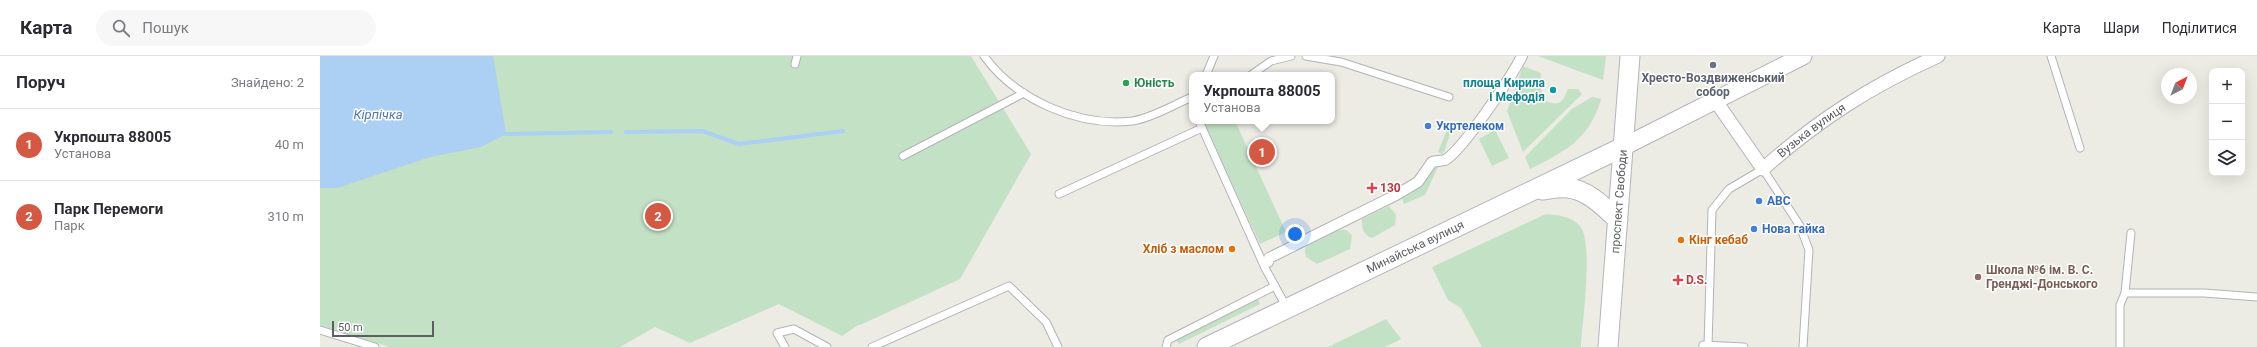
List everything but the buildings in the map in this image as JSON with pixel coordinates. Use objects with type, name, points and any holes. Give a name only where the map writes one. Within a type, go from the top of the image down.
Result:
[{"type":"main road","name":"проспект Свободи","points":[[1608,347],[1630,56]]},
{"type":"main road","name":"Минайська вулиця","points":[[1207,347],[1623,147]]},
{"type":"main road","points":[[1531,191],[1568,188],[1585,194],[1599,202],[1618,220]]},
{"type":"street","points":[[1268,262],[1269,258],[1396,195],[1418,182],[1432,162],[1444,160],[1461,145],[1492,103],[1522,56]]},
{"type":"street","points":[[1623,147],[1803,56]]},
{"type":"street","name":"Вузька вулиця","points":[[1764,169],[1788,147],[1836,110],[1873,88],[1938,56]]},
{"type":"street","points":[[1715,100],[1764,169]]},
{"type":"lane","points":[[795,64],[797,56]]},
{"type":"lane","points":[[984,56],[990,65],[1037,102],[1098,122],[1133,121],[1189,102]]},
{"type":"lane","points":[[1207,72],[1214,56]]},
{"type":"lane","points":[[1255,72],[1271,61],[1291,56]]},
{"type":"lane","points":[[1306,56],[1341,62],[1449,97]]},
{"type":"lane","points":[[2050,56],[2080,148]]},
{"type":"lane","points":[[903,156],[1024,93]]},
{"type":"lane","points":[[1200,124],[1275,286],[1287,308]]},
{"type":"lane","points":[[1059,194],[1202,128]]},
{"type":"lane","points":[[1744,347],[1705,346],[1712,210],[1729,189],[1764,169],[1800,226],[1809,250],[1803,347]]},
{"type":"lane","points":[[2120,347],[2120,305],[2125,293],[2131,233]]},
{"type":"lane","points":[[872,347],[1009,286],[1046,322],[1058,347]]},
{"type":"lane","points":[[1166,347],[1168,340],[1275,286]]},
{"type":"lane","points":[[2125,293],[2204,293],[2257,297]]},
{"type":"lane","points":[[785,347],[777,333],[794,329],[827,347]]},
{"type":"lane","points":[[320,330],[375,347]]},
{"type":"green space","points":[[320,56],[971,56],[1031,154],[960,279],[858,325],[842,336],[779,304],[690,343],[655,327],[620,347],[390,347],[320,325]]},
{"type":"green space","points":[[1538,56],[1606,56],[1603,80]]},
{"type":"green space","points":[[1523,66],[1541,73],[1540,84],[1543,99],[1548,102],[1555,104],[1558,103],[1564,98],[1568,89],[1578,89],[1582,94],[1523,152],[1507,111]]},
{"type":"green space","points":[[1592,97],[1601,99],[1596,113],[1583,134],[1565,150],[1530,169],[1525,157],[1572,109]]},
{"type":"green space","points":[[1204,124],[1236,124],[1286,232],[1260,244]]},
{"type":"green space","points":[[1448,127],[1451,131],[1442,154],[1438,152]]},
{"type":"green space","points":[[1495,130],[1509,158],[1492,166],[1479,139]]},
{"type":"green space","points":[[1433,165],[1438,167],[1425,195],[1404,204],[1402,198],[1412,193]]},
{"type":"green space","points":[[1389,206],[1396,215],[1395,225],[1372,238],[1366,235],[1364,233],[1362,219]]},
{"type":"green space","points":[[1546,214],[1572,220],[1580,226],[1584,235],[1587,265],[1581,347],[1482,347],[1461,308],[1448,300],[1432,267]]},
{"type":"green space","points":[[1338,230],[1346,230],[1352,235],[1350,249],[1317,264],[1306,257],[1305,250],[1307,244]]},
{"type":"green space","points":[[1258,299],[1260,304],[1179,344],[1176,340]]},
{"type":"green space","points":[[1386,319],[1401,339],[1385,347],[1328,347]]},
{"type":"water","name":"Кірпічка","points":[[320,56],[493,56],[506,134],[481,147],[430,157],[337,188],[320,188]]},
{"type":"waterway","points":[[626,132],[702,131],[739,144],[843,131]]},
{"type":"waterway","points":[[506,134],[611,132]]},
{"type":"place","name":"Хресто-Воздвиженський собор","points":[[1713,65]]},
{"type":"place","name":"Юність","points":[[1126,83]]},
{"type":"place","name":"площа Кирила і Мефодія","points":[[1553,90]]},
{"type":"place","name":"Укртелеком","points":[[1428,126]]},
{"type":"place","name":"Укрпошта 88005","points":[[1262,152]]},
{"type":"place","name":"130","points":[[1372,188]]},
{"type":"place","name":"ABC","points":[[1759,201]]},
{"type":"place","name":"Парк Перемоги","points":[[658,216]]},
{"type":"place","name":"Нова гайка","points":[[1754,229]]},
{"type":"place","name":"Кінг кебаб","points":[[1681,240]]},
{"type":"place","name":"Хліб з маслом","points":[[1232,249]]},
{"type":"place","name":"Школа №6 ім. В. С. Гренджі-Донського","points":[[1978,277]]},
{"type":"place","name":"D.S.","points":[[1678,280]]}]
